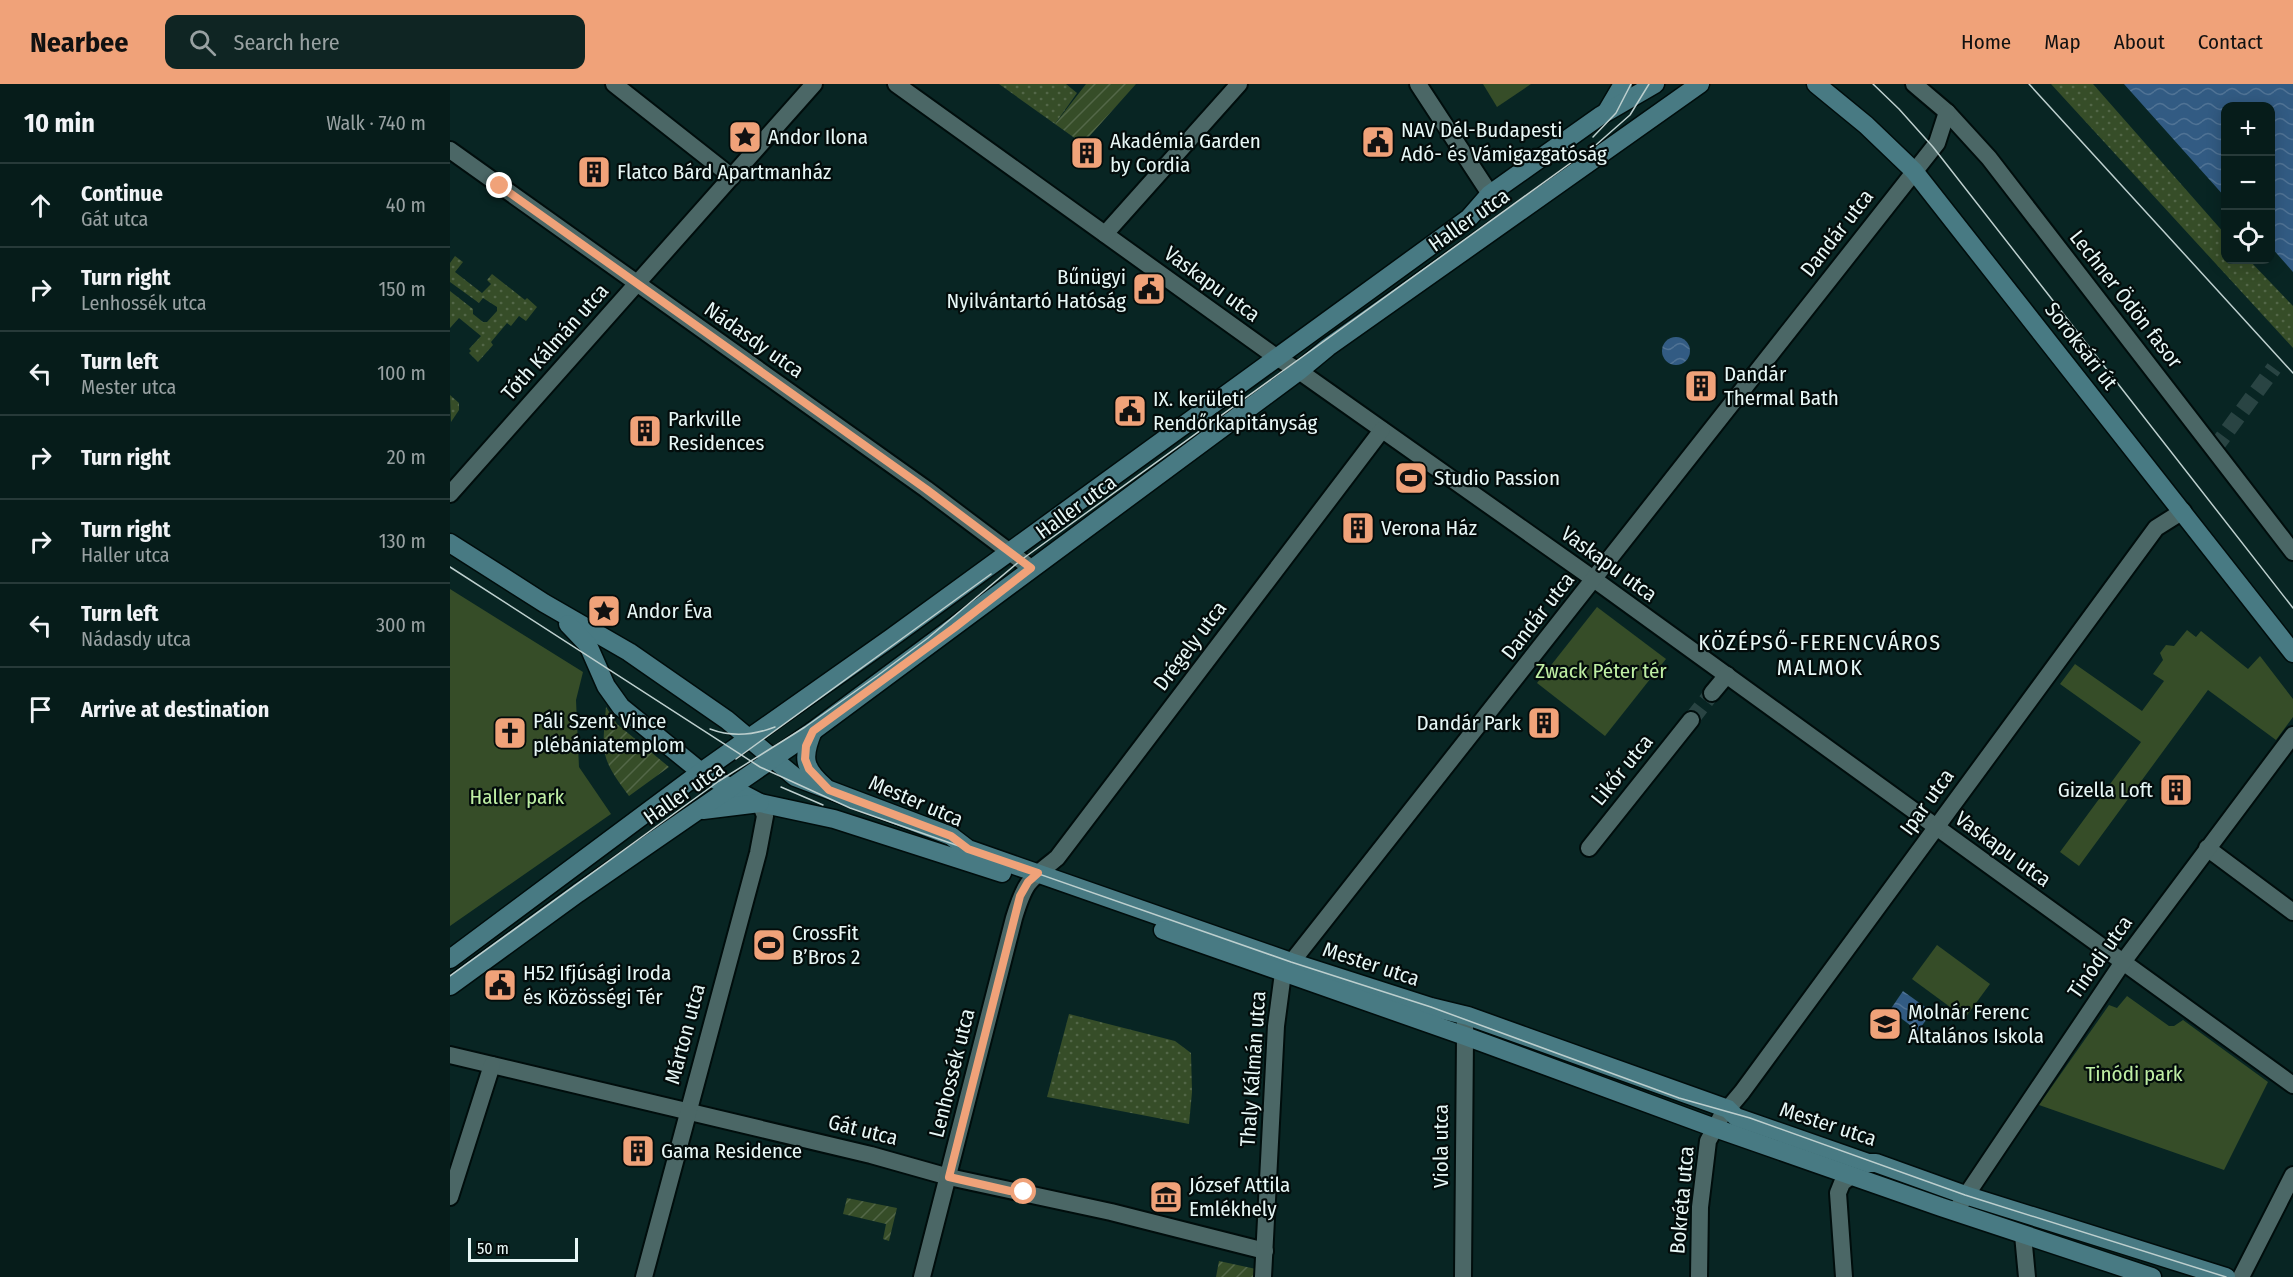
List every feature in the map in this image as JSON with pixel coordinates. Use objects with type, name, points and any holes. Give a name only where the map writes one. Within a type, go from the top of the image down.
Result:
[{"type":"street","points":[[614,84],[732,177]]},
{"type":"street","name":"Tóth Kálmán utca","points":[[450,494],[814,84]]},
{"type":"street","name":"Vaskapu utca","points":[[896,84],[1276,357],[1299,371],[1727,675],[1935,828],[2293,1085]]},
{"type":"street","points":[[1105,234],[1239,84]]},
{"type":"street","points":[[1418,84],[1490,194]]},
{"type":"street","name":"Haller utca","points":[[1605,114],[1623,84]]},
{"type":"street","name":"Haller utca","points":[[450,959],[701,772],[1470,218],[1490,194],[1605,114],[1655,84]]},
{"type":"street","name":"Haller utca","points":[[450,986],[578,893],[813,731],[1299,371],[1328,347],[1700,84]]},
{"type":"street","name":"Soroksári út","points":[[1816,84],[1866,125],[1914,171],[2293,653]]},
{"type":"street","name":"Lechner Ödön fasor","points":[[1914,84],[1947,112],[1989,158],[2293,552]]},
{"type":"street","name":"Dandár utca","points":[[1287,967],[1937,142],[1947,112]]},
{"type":"street","name":"Nádasdy utca","points":[[450,150],[926,489],[1031,568]]},
{"type":"street","name":"Drégely utca","points":[[1033,877],[1057,858],[1382,430]]},
{"type":"street","name":"Ipar utca","points":[[1714,1128],[1732,1113],[1935,828],[2156,528],[2182,511]]},
{"type":"street","name":"Mester utca","points":[[450,543],[544,603],[629,652],[728,720],[795,777],[951,836],[968,849],[1033,877]]},
{"type":"street","name":"Mester utca","points":[[544,603],[588,645],[606,686],[621,707],[701,772],[760,803],[834,819],[1033,877],[1287,967],[1714,1128],[1955,1212],[2152,1277]]},
{"type":"street","points":[[606,686],[610,664],[618,656],[629,652]]},
{"type":"street","points":[[1712,693],[1727,675]]},
{"type":"street","name":"Likőr utca","points":[[1589,848],[1691,720]]},
{"type":"street","points":[[813,731],[806,746],[805,759],[809,769],[829,790]]},
{"type":"street","name":"Tinódi utca","points":[[1955,1212],[2123,962],[2293,735]]},
{"type":"street","points":[[699,810],[760,803]]},
{"type":"street","name":"Márton utca","points":[[644,1277],[758,853],[765,816],[760,803]]},
{"type":"street","points":[[2207,848],[2293,912]]},
{"type":"street","name":"Lenhossék utca","points":[[922,1277],[1020,896],[1033,877]]},
{"type":"street","name":"Mester utca","points":[[1287,967],[1467,1016],[1868,1163],[1876,1162],[1965,1196],[2226,1277]]},
{"type":"street","name":"Thaly Kálmán utca","points":[[1263,1277],[1276,1037],[1287,967]]},
{"type":"street","name":"Viola utca","points":[[1463,1277],[1465,1020],[1467,1016]]},
{"type":"street","name":"Gát utca","points":[[450,1055],[688,1110],[871,1155],[949,1177],[1068,1202],[1265,1251]]},
{"type":"street","points":[[450,1197],[492,1065]]},
{"type":"street","name":"Bokréta utca","points":[[1699,1277],[1700,1207],[1708,1141],[1714,1128]]},
{"type":"street","points":[[2241,1277],[2293,1175]]},
{"type":"street","points":[[1844,1277],[1838,1193],[1842,1183],[1851,1176]]},
{"type":"street","points":[[2023,1235],[2027,1277]]},
{"type":"green space","points":[[999,84],[1066,84],[1077,93],[1055,124]]},
{"type":"green space","points":[[1086,84],[1136,84],[1078,149],[1072,145],[1076,139],[1055,124]]},
{"type":"green space","points":[[1483,84],[1531,84],[1497,107]]},
{"type":"green space","points":[[2051,84],[2093,84],[2221,229],[2221,264],[2253,264],[2293,306],[2293,348]]},
{"type":"green space","points":[[455,256],[463,262],[455,272],[482,293],[491,284],[487,280],[492,274],[537,307],[526,321],[519,316],[511,326],[507,323],[491,342],[493,345],[478,362],[469,353],[471,351],[469,349],[481,336],[459,318],[450,328],[450,291],[473,309],[473,314],[483,322],[487,322],[497,311],[497,307],[483,298],[479,303],[450,282],[450,263]]},
{"type":"green space","points":[[450,395],[459,403],[459,410],[451,422]]},
{"type":"green space","name":"Haller park","points":[[450,589],[583,672],[576,700],[579,767],[611,814],[450,926]]},
{"type":"green space","name":"Zwack Péter tér","points":[[1597,607],[1666,659],[1605,736],[1537,683]]},
{"type":"green space","points":[[2187,630],[2196,637],[2201,631],[2248,669],[2260,656],[2293,699],[2293,717],[2276,740],[2208,690],[2079,866],[2060,852],[2141,742],[2060,684],[2075,664],[2142,711],[2164,681],[2153,674],[2163,660],[2160,653],[2166,645],[2174,646]]},
{"type":"green space","points":[[606,707],[617,724],[669,767],[629,796],[605,755]]},
{"type":"green space","points":[[1937,945],[1990,984],[1965,1018],[1912,979]]},
{"type":"green space","name":"Tinódi park","points":[[2127,996],[2169,1026],[2174,1026],[2183,1020],[2268,1082],[2224,1170],[2039,1105],[2109,1005],[2117,1008]]},
{"type":"green space","points":[[1069,1014],[1175,1041],[1191,1053],[1192,1092],[1189,1124],[1047,1097]]},
{"type":"green space","points":[[847,1198],[897,1208],[889,1241],[883,1239],[886,1224],[843,1214]]},
{"type":"green space","points":[[1219,1261],[1256,1269],[1256,1277],[1216,1277]]},
{"type":"water","points":[[2124,84],[2293,84],[2293,272],[2275,252],[2275,102],[2221,102],[2221,193]]},
{"type":"water","points":[[1676,337],[1686,341],[1690,351],[1686,361],[1676,365],[1666,361],[1662,351],[1666,341]]},
{"type":"water","points":[[1903,991],[1932,1012],[1918,1031],[1890,1010]]},
{"type":"tunnel","points":[[2214,449],[2274,368]]},
{"type":"tunnel","points":[[1691,720],[1712,693]]},
{"type":"tram line","points":[[1593,137],[1616,113],[1631,84]]},
{"type":"tram line","points":[[450,976],[719,781],[805,727],[877,676],[928,638],[1021,560],[1597,144],[1630,115],[1649,84]]},
{"type":"tram line","points":[[1873,84],[1933,147],[2293,608]]},
{"type":"tram line","points":[[2029,84],[2293,373]]},
{"type":"tram line","points":[[450,567],[760,767],[850,808],[1291,962],[1431,1007],[1679,1098],[1750,1118],[1965,1195],[2226,1277]]},
{"type":"tram line","points":[[736,759],[991,574]]},
{"type":"tram line","points":[[710,729],[743,734],[775,727]]},
{"type":"tram line","points":[[781,787],[823,805]]},
{"type":"place","name":"Andor Ilona","points":[[745,137]]},
{"type":"place","name":"NAV Dél-Budapesti Adó- és Vámigazgatóság","points":[[1378,142]]},
{"type":"place","name":"Akadémia Garden by Cordia","points":[[1087,153]]},
{"type":"place","name":"Flatco Bárd Apartmanház","points":[[594,172]]},
{"type":"place","name":"Bűnügyi Nyilvántartó Hatóság","points":[[1149,289]]},
{"type":"place","name":"Dandár Thermal Bath","points":[[1701,386]]},
{"type":"place","name":"IX. kerületi Rendőrkapitányság","points":[[1130,411]]},
{"type":"place","name":"Parkville Residences","points":[[645,431]]},
{"type":"place","name":"Studio Passion","points":[[1411,478]]},
{"type":"place","name":"Verona Ház","points":[[1358,528]]},
{"type":"place","name":"Andor Éva","points":[[604,611]]},
{"type":"place","name":"Dandár Park","points":[[1544,723]]},
{"type":"place","name":"Páli Szent Vince plébániatemplom","points":[[510,733]]},
{"type":"place","name":"Gizella Loft","points":[[2176,790]]},
{"type":"place","name":"CrossFit B’Bros 2","points":[[769,945]]},
{"type":"place","name":"H52 Ifjúsági Iroda és Közösségi Tér","points":[[500,985]]},
{"type":"place","name":"Molnár Ferenc Általános Iskola","points":[[1885,1024]]},
{"type":"place","name":"Gama Residence","points":[[638,1151]]},
{"type":"place","name":"József Attila Emlékhely","points":[[1166,1197]]},
{"type":"district","name":"KÖZÉPSŐ-FERENCVÁROS MALMOK","points":[[1820,654]]},
{"type":"route","points":[[500,186],[926,489],[1031,568],[954,628],[813,731],[805,754],[809,769],[829,790],[951,836],[968,849],[1038,873],[1028,882],[1020,896],[949,1177],[1024,1192]]}]
